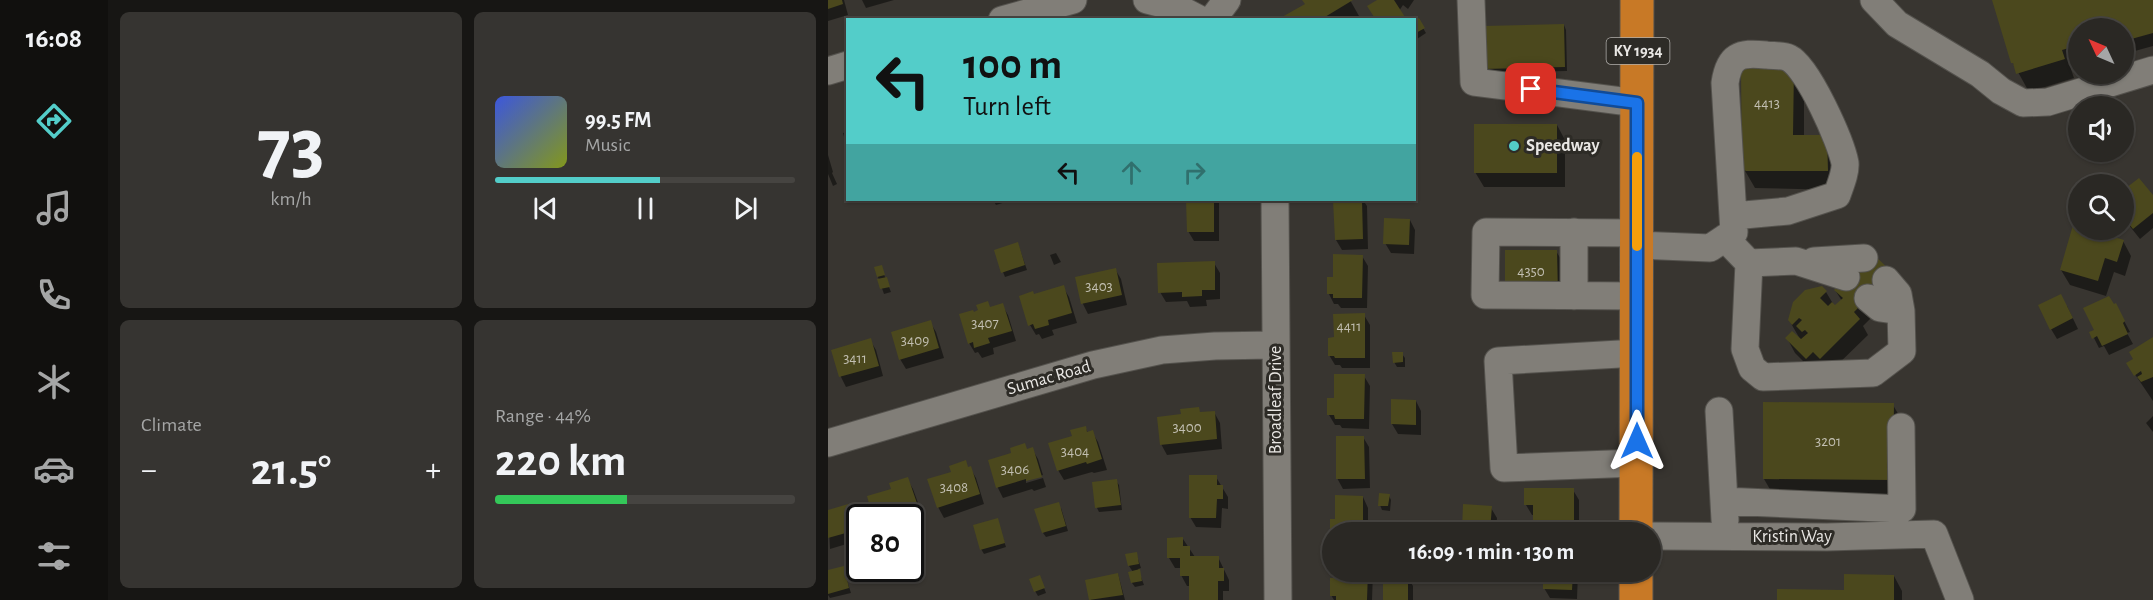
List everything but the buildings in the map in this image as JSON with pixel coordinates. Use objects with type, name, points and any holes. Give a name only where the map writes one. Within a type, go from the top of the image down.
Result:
[{"type":"highway","name":"KY 1934","points":[[1636,522],[1637,0]]},
{"type":"highway","points":[[1636,582],[1636,600]]},
{"type":"street","points":[[1006,18],[1029,6],[1072,0]]},
{"type":"street","points":[[1147,0],[1178,8],[1197,18]]},
{"type":"street","points":[[1214,18],[1227,0]]},
{"type":"street","points":[[1471,0],[1474,82],[1637,103]]},
{"type":"street","points":[[1874,0],[1897,24],[2023,103],[2049,102],[2153,70]]},
{"type":"street","points":[[1637,296],[1485,295],[1486,232],[1574,232],[1710,248],[1729,227],[1788,212],[1837,195],[1846,166],[1835,131],[1801,69],[1789,58],[1748,53],[1734,58],[1727,68],[1725,83],[1729,227],[1749,263],[1745,349],[1752,368],[1763,377],[1873,373],[1902,351],[1901,311],[1898,294],[1877,289]]},
{"type":"street","points":[[828,70],[846,66]]},
{"type":"street","name":"Broadleaf Drive","points":[[1275,201],[1278,600]]},
{"type":"street","points":[[1574,232],[1574,296]]},
{"type":"street","points":[[1749,263],[1796,261],[1855,268]]},
{"type":"street","name":"Sumac Road","points":[[828,443],[1093,364],[1162,350],[1276,345]]},
{"type":"street","points":[[1637,353],[1498,361],[1504,468],[1637,463]]},
{"type":"street","points":[[1719,411],[1725,536]]},
{"type":"street","points":[[1724,501],[1903,522],[1901,427]]},
{"type":"street","name":"Kristin Way","points":[[1661,536],[1827,537],[1903,522],[1934,534],[1960,600]]},
{"type":"slow traffic","points":[[1637,157],[1637,246]]},
{"type":"place","name":"Speedway","points":[[1514,146]]},
{"type":"route","points":[[1531,89],[1637,103],[1637,441]]}]
